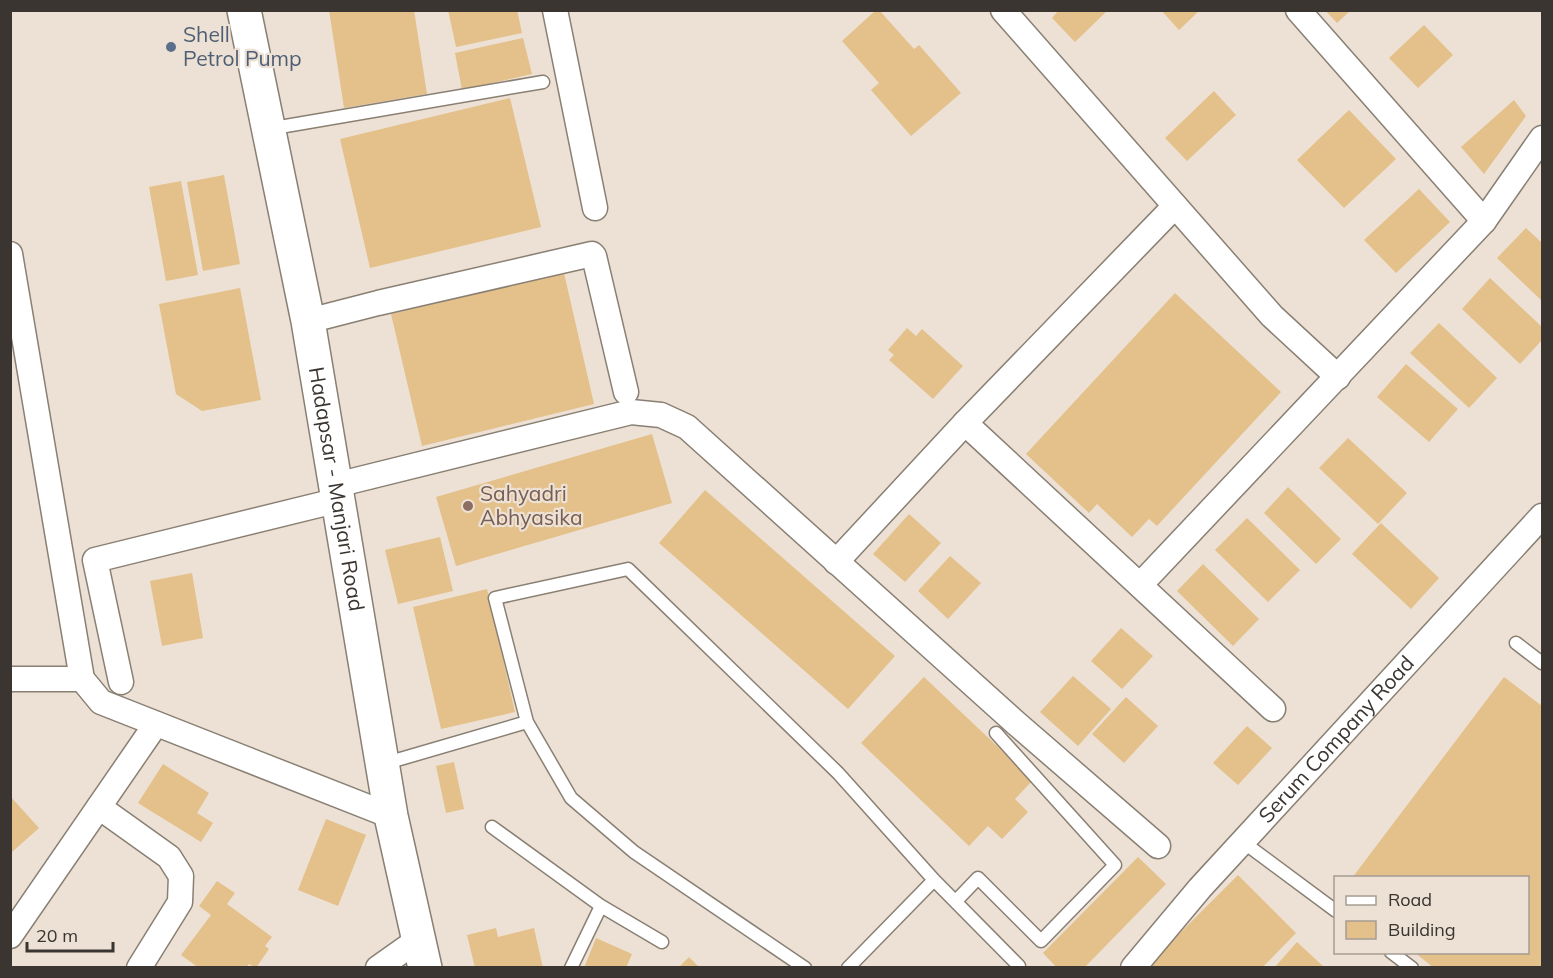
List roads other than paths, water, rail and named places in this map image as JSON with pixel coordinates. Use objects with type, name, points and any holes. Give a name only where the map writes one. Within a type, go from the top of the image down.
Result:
[{"type":"main road","name":"Hadapsar - Manjari Road","points":[[244,10],[308,321],[391,816],[422,953]]},
{"type":"street","points":[[555,10],[595,208]]},
{"type":"street","points":[[1003,10],[1272,316],[1338,377]]},
{"type":"street","points":[[1298,10],[1484,222]]},
{"type":"street","points":[[1140,585],[1484,222],[1542,138]]},
{"type":"street","points":[[836,562],[965,423],[1175,206]]},
{"type":"street","points":[[10,254],[82,679],[102,702],[391,816]]},
{"type":"street","points":[[308,321],[592,254],[626,392]]},
{"type":"street","points":[[121,682],[95,561],[631,412],[661,415],[687,428],[1017,724],[1158,846]]},
{"type":"street","points":[[965,423],[1274,709]]},
{"type":"street","name":"Serum Company Road","points":[[1133,968],[1200,888],[1542,516]]},
{"type":"street","points":[[10,679],[82,679]]},
{"type":"street","points":[[10,936],[156,724]]},
{"type":"street","points":[[99,807],[169,857],[182,876],[180,902],[139,968]]},
{"type":"street","points":[[378,968],[422,953]]},
{"type":"lane","points":[[267,129],[543,82]]},
{"type":"lane","points":[[805,968],[634,852],[571,798],[527,722],[495,598],[628,569],[838,773],[934,880],[1019,966]]},
{"type":"lane","points":[[1516,643],[1542,663]]},
{"type":"lane","points":[[382,764],[527,722]]},
{"type":"lane","points":[[956,902],[978,878],[1041,941],[1115,865],[996,733]]},
{"type":"lane","points":[[492,826],[601,906],[662,942]]},
{"type":"lane","points":[[1243,842],[1334,910]]},
{"type":"lane","points":[[848,968],[934,880]]},
{"type":"lane","points":[[571,968],[601,906]]},
{"type":"lane","points":[[1394,954],[1412,968]]},
{"type":"place","name":"Shell Petrol Pump","points":[[171,47]]},
{"type":"place","name":"Sahyadri Abhyasika","points":[[468,506]]}]
